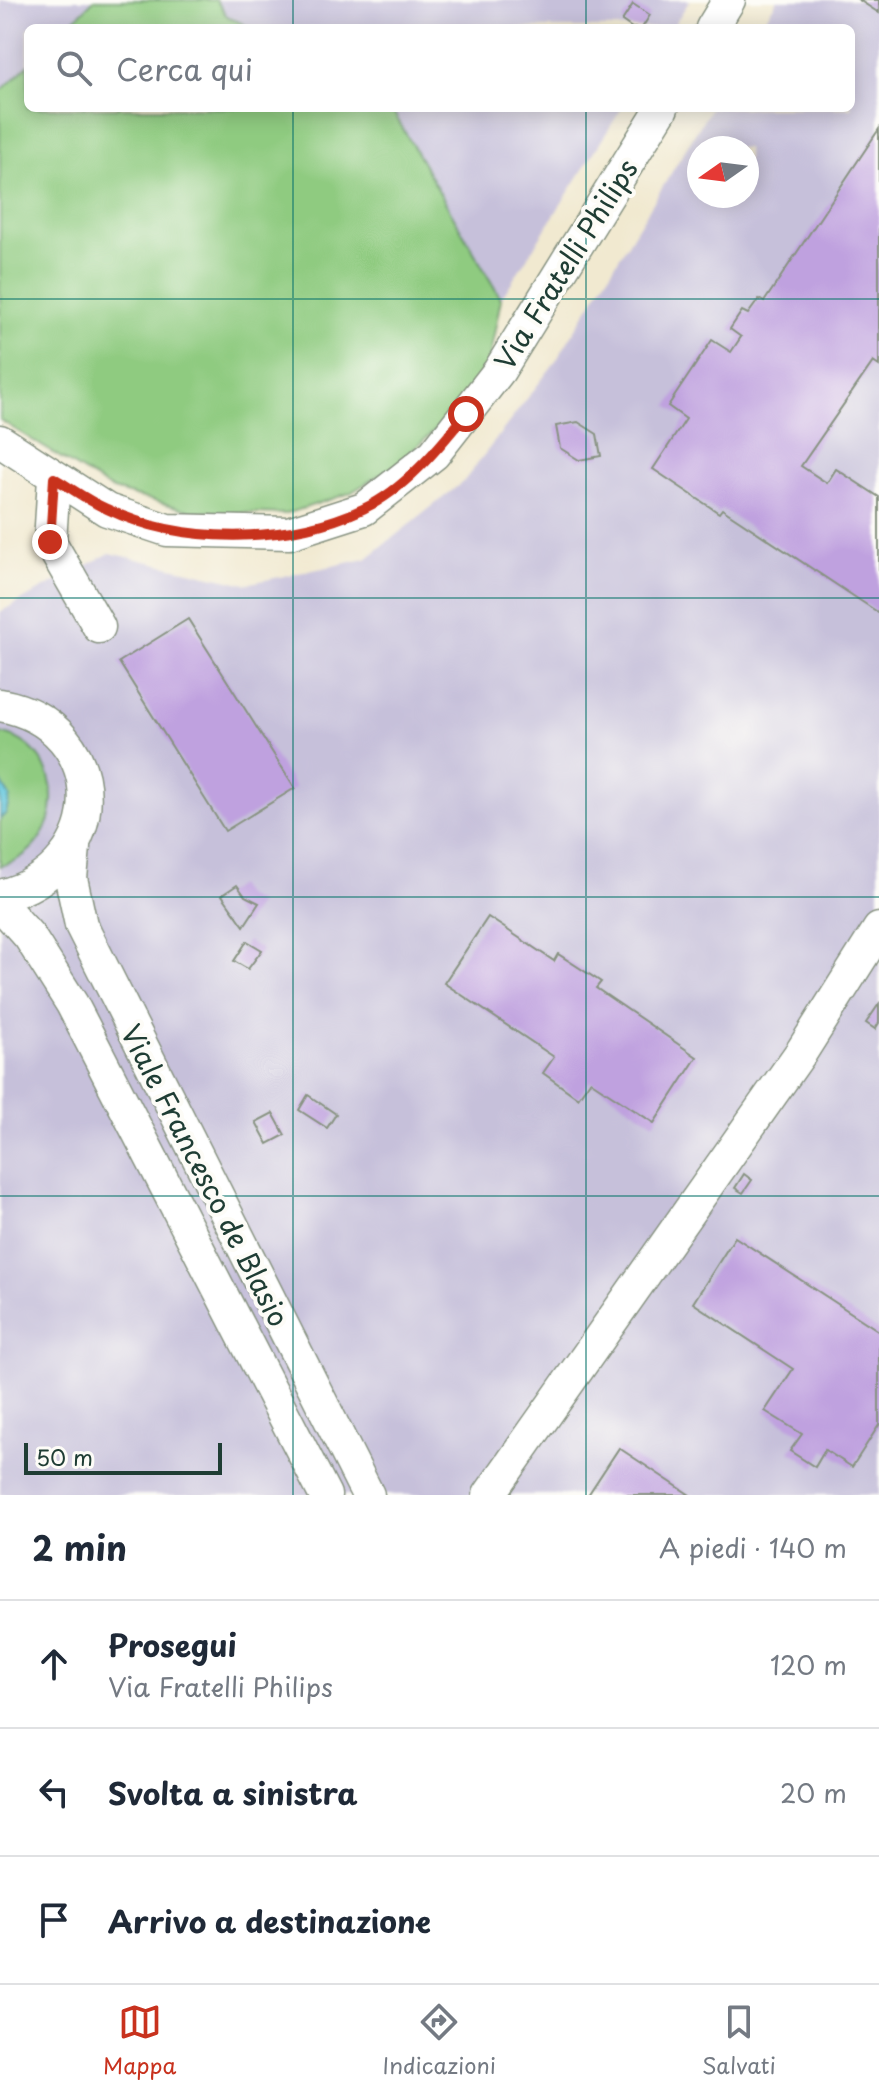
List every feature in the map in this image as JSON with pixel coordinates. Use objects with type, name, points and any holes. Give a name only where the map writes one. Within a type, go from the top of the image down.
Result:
[{"type":"street","points":[[714,24],[729,0]]},
{"type":"street","name":"Via Fratelli Philips","points":[[0,441],[107,510],[167,530],[289,533],[364,509],[434,454],[499,371],[660,112]]},
{"type":"street","points":[[54,478],[50,542],[99,627]]},
{"type":"street","points":[[0,705],[18,708],[43,721],[64,740],[78,765],[85,792],[83,820],[74,847],[54,873],[26,890],[0,896]]},
{"type":"street","name":"Viale Francesco de Blasio","points":[[74,847],[71,878],[81,925],[368,1495]]},
{"type":"street","name":"Viale Francesco de Blasio","points":[[0,904],[29,936],[72,1004],[325,1495]]},
{"type":"street","points":[[489,1495],[802,1051],[879,929]]},
{"type":"shaded area","points":[[0,0],[94,0],[70,24],[24,24],[24,69],[0,92]]},
{"type":"shaded area","points":[[216,0],[690,0],[675,24],[243,24],[227,16]]},
{"type":"shaded area","points":[[777,0],[879,0],[879,1495],[0,1495],[0,612],[110,553],[246,584],[366,559],[464,481],[556,361],[687,147],[687,208],[759,208],[759,136],[694,136],[709,112],[855,112],[855,24],[762,24]]},
{"type":"shaded area","points":[[393,112],[619,112],[501,299]]},
{"type":"green space","points":[[94,0],[216,0],[227,16],[243,24],[70,24]]},
{"type":"green space","points":[[24,69],[24,112],[393,112],[501,299],[488,365],[442,424],[397,464],[350,493],[286,514],[192,511],[113,490],[0,420],[0,92]]},
{"type":"green space","points":[[0,733],[23,742],[40,758],[49,777],[52,799],[49,820],[39,840],[22,856],[0,866],[0,819],[6,813],[0,780]]},
{"type":"water","points":[[0,780],[10,797],[6,813],[0,819]]},
{"type":"building","points":[[859,0],[879,0],[879,13]]},
{"type":"building","points":[[633,4],[650,15],[644,24],[626,24],[622,21]]},
{"type":"building","points":[[879,129],[879,366],[873,362],[801,466],[827,483],[836,469],[879,497],[879,613],[722,509],[719,513],[653,469],[686,419],[668,406],[712,340],[731,352],[741,337],[730,329],[742,311],[748,314],[759,299],[764,302]]},
{"type":"building","points":[[578,422],[597,434],[601,456],[579,460],[560,448],[556,426]]},
{"type":"building","points":[[188,619],[295,788],[225,831],[119,662]]},
{"type":"building","points":[[237,885],[245,896],[259,903],[244,926],[222,895]]},
{"type":"building","points":[[488,917],[554,961],[558,954],[601,982],[596,988],[697,1057],[654,1123],[590,1081],[578,1098],[543,1073],[554,1057],[444,983]]},
{"type":"building","points":[[247,941],[262,950],[248,969],[234,961]]},
{"type":"building","points":[[879,1004],[879,1023],[875,1029],[866,1023]]},
{"type":"building","points":[[308,1095],[336,1114],[327,1128],[299,1110]]},
{"type":"building","points":[[273,1113],[285,1135],[268,1144],[256,1122]]},
{"type":"building","points":[[744,1174],[752,1180],[743,1193],[735,1188]]},
{"type":"building","points":[[735,1237],[879,1331],[879,1425],[852,1467],[825,1450],[815,1467],[790,1451],[802,1434],[765,1411],[793,1369],[693,1303]]},
{"type":"building","points":[[619,1448],[690,1495],[588,1495]]},
{"type":"route","points":[[50,542],[54,478],[107,510],[167,530],[289,533],[364,509],[434,454],[466,414]]}]
